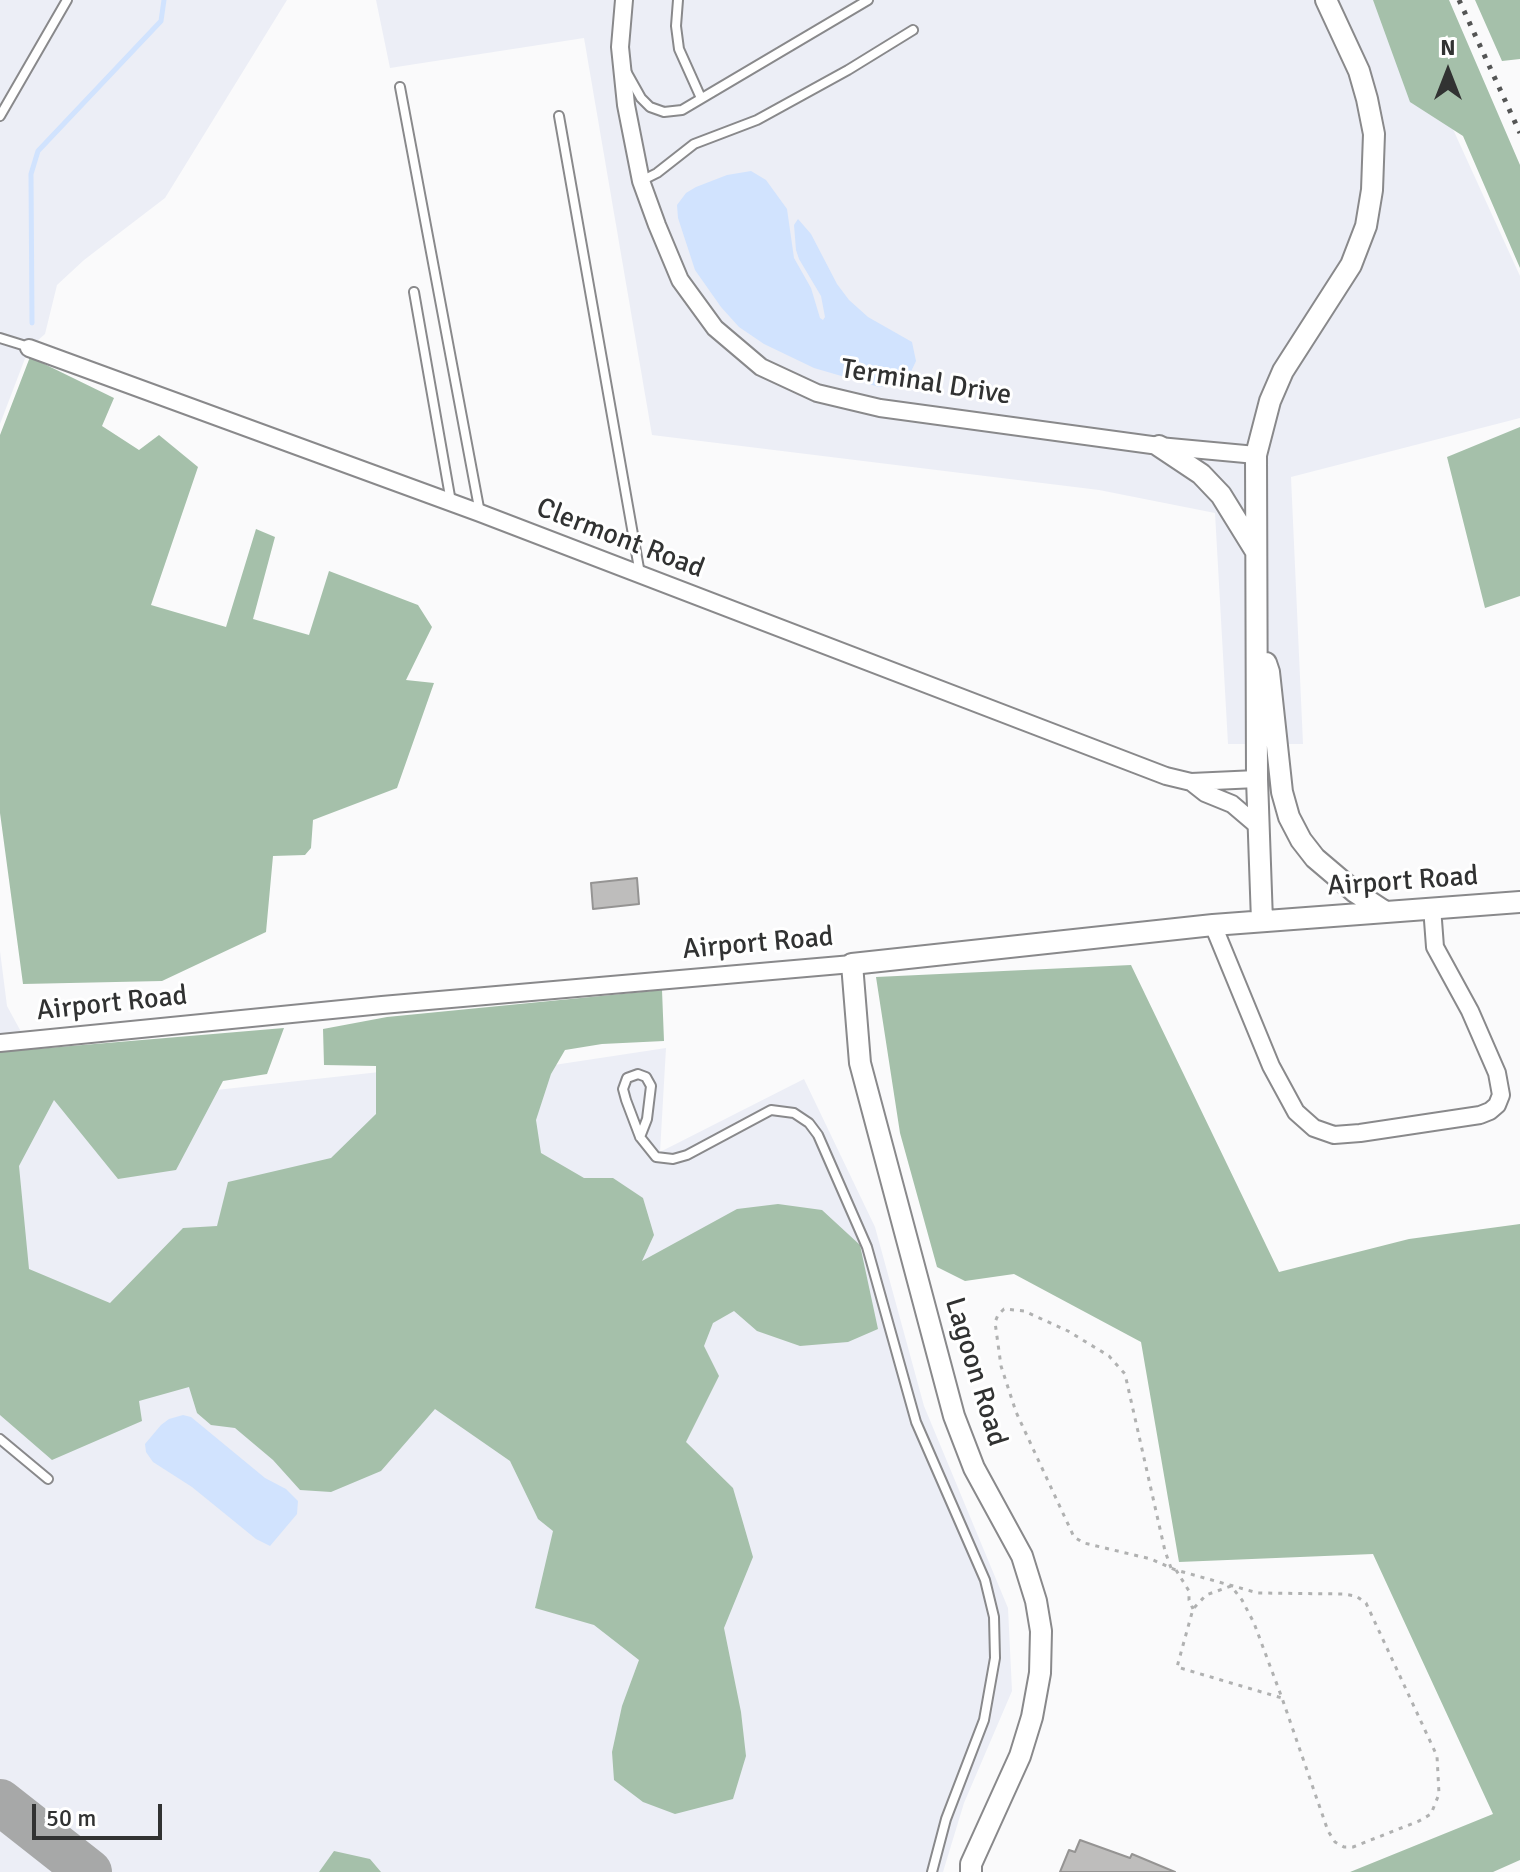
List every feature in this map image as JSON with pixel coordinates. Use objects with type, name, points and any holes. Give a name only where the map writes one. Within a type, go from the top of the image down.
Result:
[{"type":"street","name":"Terminal Drive","points":[[624,0],[620,47],[626,105],[641,181],[680,280],[715,328],[761,367],[817,393],[880,408],[1159,446],[1256,455]]},
{"type":"street","points":[[1262,921],[1257,779],[1256,455],[1270,401],[1283,371],[1351,265],[1366,226],[1372,190],[1374,134],[1367,99],[1359,71],[1326,0]]},
{"type":"street","name":"Clermont Road","points":[[29,348],[480,513],[1166,776],[1191,782],[1257,779]]},
{"type":"street","points":[[1159,446],[1201,474],[1221,495],[1255,551]]},
{"type":"street","points":[[1256,642],[1269,672],[1282,792],[1289,817],[1315,858],[1355,892],[1384,911]]},
{"type":"street","name":"Clermont Road","points":[[1191,782],[1205,793],[1232,804],[1259,827]]},
{"type":"street","name":"Airport Road","points":[[0,1043],[852,964],[1213,925],[1520,902]]},
{"type":"street","points":[[1213,925],[1271,1066],[1296,1112],[1314,1128],[1334,1135],[1360,1133],[1480,1115],[1497,1105],[1501,1095],[1501,1085],[1492,1060],[1470,1011],[1435,947],[1432,907]]},
{"type":"street","name":"Lagoon Road","points":[[852,964],[860,1063],[954,1416],[974,1468],[1022,1556],[1036,1601],[1041,1631],[1040,1673],[1032,1717],[1020,1756],[971,1864],[971,1872]]},
{"type":"lane","points":[[0,116],[67,0]]},
{"type":"lane","points":[[678,0],[676,26],[679,49],[701,98]]},
{"type":"lane","points":[[623,66],[641,98],[656,111],[671,113],[682,110],[868,0]]},
{"type":"lane","points":[[641,181],[657,173],[694,144],[757,120],[913,30]]},
{"type":"lane","points":[[400,87],[480,513]]},
{"type":"lane","points":[[559,116],[640,575]]},
{"type":"lane","points":[[414,292],[451,503]]},
{"type":"lane","points":[[0,338],[29,348]]},
{"type":"lane","points":[[640,1137],[647,1119],[651,1086],[646,1077],[638,1074],[627,1078],[623,1089],[640,1137],[656,1157],[673,1159],[687,1155],[771,1110],[794,1113],[809,1123],[818,1135],[867,1247],[916,1422],[985,1580],[994,1617],[995,1658],[984,1720],[946,1819],[932,1872]]},
{"type":"lane","points":[[0,1439],[48,1479]]},
{"type":"path","points":[[1193,1609],[1189,1591],[1174,1569],[1165,1551],[1125,1374],[1109,1356],[1068,1331],[1024,1311],[1004,1309],[995,1322],[1001,1366],[1016,1412],[1074,1537],[1084,1543],[1151,1559],[1174,1569],[1231,1586],[1280,1595],[1343,1594],[1356,1596],[1366,1603],[1437,1756],[1439,1794],[1431,1814],[1353,1847],[1344,1847],[1335,1842],[1328,1831],[1254,1623],[1231,1586]]},
{"type":"path","points":[[1231,1586],[1206,1595],[1193,1609],[1177,1667],[1282,1698]]},
{"type":"shaded area","points":[[0,0],[287,0],[165,198],[84,260],[57,285],[45,334],[29,348],[0,424]]},
{"type":"shaded area","points":[[376,0],[1394,0],[1520,276],[1520,418],[1291,477],[1303,744],[1228,744],[1215,513],[1099,490],[652,435],[584,38],[390,68]]},
{"type":"shaded area","points":[[0,951],[7,1006],[62,1107],[443,1065],[521,1070],[666,1048],[660,1152],[804,1079],[875,1227],[924,1406],[1008,1608],[1012,1691],[964,1803],[943,1872],[0,1872]]},
{"type":"green space","points":[[1373,0],[1449,0],[1520,165],[1520,268],[1463,136],[1410,102]]},
{"type":"green space","points":[[1475,0],[1520,0],[1520,59],[1502,61]]},
{"type":"green space","points":[[30,357],[114,398],[102,426],[139,450],[159,435],[198,467],[151,605],[226,627],[256,529],[275,537],[253,619],[309,635],[329,571],[418,605],[432,627],[406,680],[434,683],[397,788],[313,820],[311,848],[305,855],[273,856],[266,932],[162,981],[23,984],[0,813],[0,435]]},
{"type":"green space","points":[[1520,427],[1520,596],[1485,608],[1447,457]]},
{"type":"green space","points":[[1131,965],[1279,1272],[1409,1239],[1520,1224],[1520,1860],[1493,1872],[1350,1872],[1493,1814],[1373,1554],[1179,1562],[1141,1342],[1014,1274],[965,1281],[937,1267],[900,1133],[876,977]]},
{"type":"green space","points":[[662,990],[664,1041],[602,1044],[565,1050],[551,1074],[536,1120],[541,1153],[584,1178],[613,1178],[643,1198],[654,1235],[642,1261],[737,1209],[778,1204],[822,1210],[860,1245],[878,1329],[848,1342],[800,1346],[757,1331],[734,1311],[713,1323],[704,1346],[719,1376],[686,1442],[733,1488],[753,1557],[724,1628],[741,1712],[746,1756],[733,1799],[675,1814],[643,1802],[614,1780],[612,1752],[622,1706],[639,1660],[594,1625],[535,1608],[553,1531],[538,1519],[510,1461],[435,1409],[381,1471],[331,1492],[300,1490],[273,1460],[235,1428],[211,1425],[197,1413],[189,1387],[139,1401],[142,1421],[52,1460],[0,1415],[0,1052],[284,1028],[267,1074],[223,1081],[176,1170],[118,1179],[54,1100],[19,1166],[29,1269],[110,1303],[183,1228],[217,1226],[228,1182],[331,1158],[376,1114],[376,1066],[324,1065],[323,1029],[387,1017]]},
{"type":"green space","points":[[334,1851],[370,1859],[381,1872],[319,1872]]},
{"type":"water","points":[[751,171],[766,180],[787,209],[794,258],[811,288],[820,318],[823,320],[825,317],[821,296],[796,250],[794,225],[798,219],[811,234],[837,284],[849,300],[868,317],[912,342],[916,361],[909,376],[879,387],[814,368],[764,344],[739,327],[721,307],[695,270],[678,218],[677,205],[686,193],[696,187],[727,175]]},
{"type":"water","points":[[183,1415],[191,1417],[298,1501],[297,1514],[270,1546],[256,1539],[192,1487],[153,1462],[146,1452],[145,1444],[161,1425]]},
{"type":"building","points":[[637,878],[639,904],[593,909],[591,883]]},
{"type":"building","points":[[1080,1840],[1130,1858],[1132,1854],[1175,1872],[1060,1872],[1069,1850],[1075,1852]]},
{"type":"waterway","points":[[32,323],[31,174],[38,151],[161,21],[164,0]]},
{"type":"taxiway","points":[[0,1802],[89,1872]]},
{"type":"railway","points":[[1459,0],[1520,133]]}]
